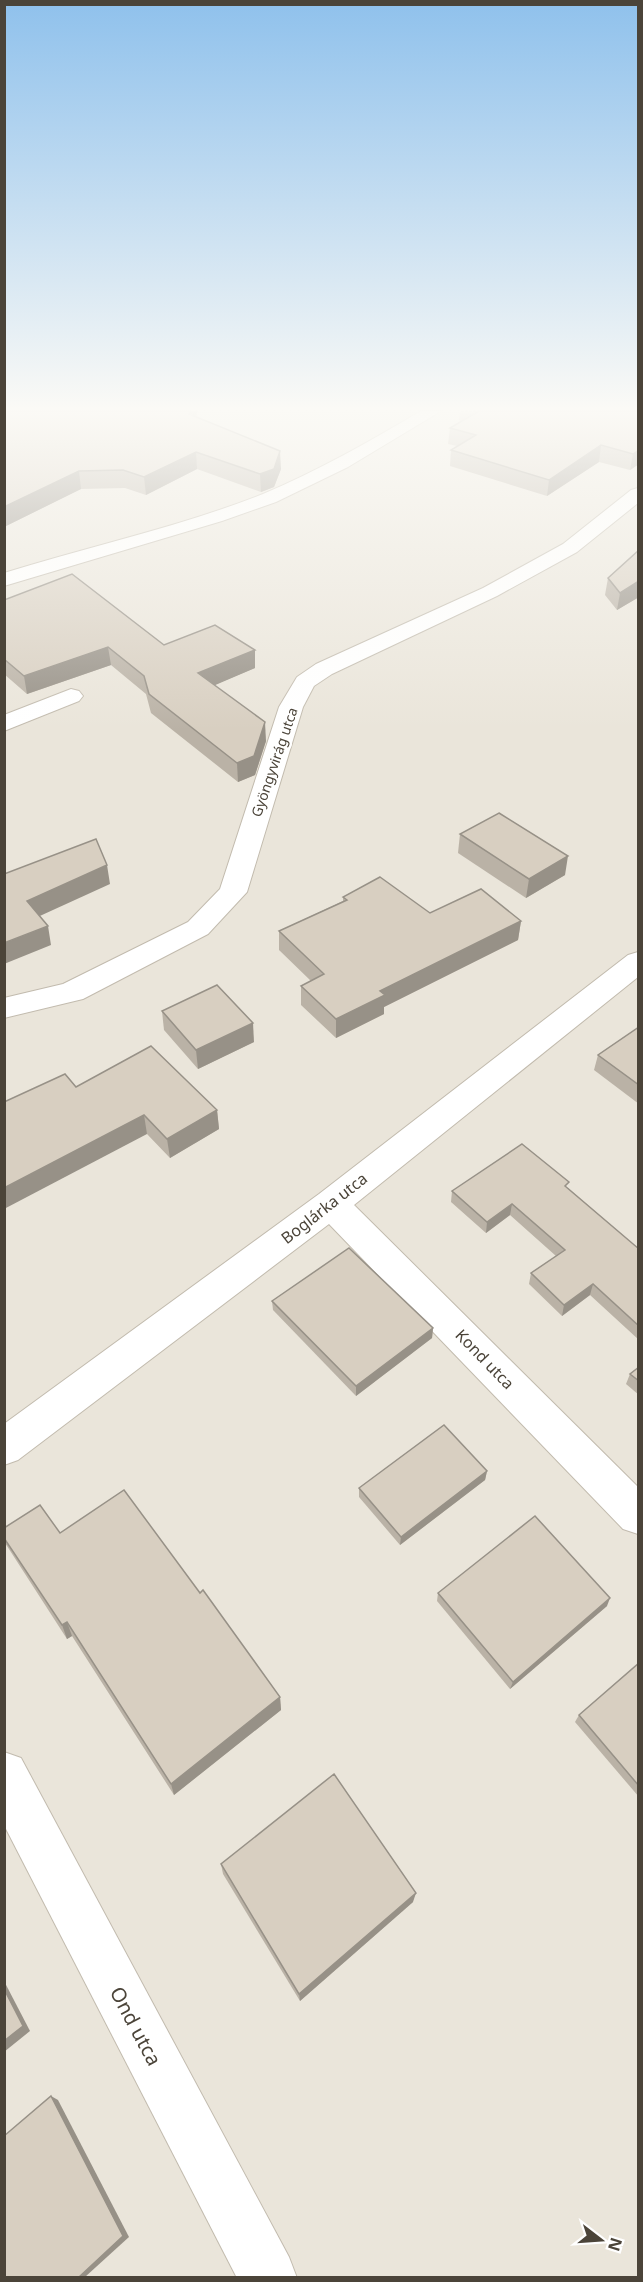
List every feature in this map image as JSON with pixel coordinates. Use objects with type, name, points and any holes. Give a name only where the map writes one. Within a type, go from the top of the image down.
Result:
[{"type":"street","points":[[4,580],[207,517]]},
{"type":"street","name":"Gyöngyvirág utca","points":[[4,1008],[72,992],[104,976],[198,928],[233,892],[288,717],[305,682],[324,669],[490,592],[570,548],[609,517]]},
{"type":"street","points":[[4,724],[71,696]]},
{"type":"street","name":"Boglárka utca","points":[[4,1447],[331,1204],[639,962]]},
{"type":"street","name":"Kond utca","points":[[331,1204],[639,1515]]},
{"type":"street","name":"Ond utca","points":[[4,1775],[268,2277]]},
{"type":"shaded area","points":[[5,517],[638,517],[638,2277],[5,2277]]},
{"type":"building","points":[[639,550],[639,581],[620,593],[608,578]]},
{"type":"building","points":[[72,574],[164,645],[215,625],[255,650],[198,673],[265,722],[254,756],[237,763],[149,694],[144,676],[108,647],[24,676],[4,659],[4,600]]},
{"type":"building","points":[[499,813],[568,856],[529,879],[460,834]]},
{"type":"building","points":[[96,839],[107,865],[27,901],[48,926],[4,943],[4,874]]},
{"type":"building","points":[[380,877],[430,913],[481,889],[521,921],[380,991],[385,995],[336,1019],[301,986],[324,974],[279,931],[347,900],[343,897]]},
{"type":"building","points":[[217,985],[253,1023],[196,1050],[162,1011]]},
{"type":"building","points":[[639,1027],[639,1085],[598,1055]]},
{"type":"building","points":[[151,1046],[217,1110],[167,1139],[144,1115],[4,1188],[4,1102],[65,1074],[76,1087]]},
{"type":"building","points":[[522,1144],[569,1182],[565,1186],[639,1249],[639,1326],[593,1284],[564,1305],[531,1273],[565,1250],[512,1204],[487,1222],[452,1191]]},
{"type":"building","points":[[349,1248],[433,1328],[356,1386],[272,1301]]},
{"type":"building","points":[[639,1367],[639,1381],[630,1374]]},
{"type":"building","points":[[444,1425],[487,1471],[401,1537],[359,1488]]},
{"type":"building","points":[[124,1490],[200,1593],[203,1590],[280,1697],[171,1784],[67,1622],[62,1625],[4,1538],[4,1528],[40,1505],[60,1533]]},
{"type":"building","points":[[535,1516],[610,1598],[513,1682],[438,1593]]},
{"type":"building","points":[[639,1663],[639,1786],[579,1715]]},
{"type":"building","points":[[334,1774],[416,1893],[299,1994],[221,1864]]},
{"type":"building","points":[[4,1989],[23,2026],[4,2041]]},
{"type":"building","points":[[51,2096],[123,2236],[79,2277],[4,2277],[4,2136]]}]
